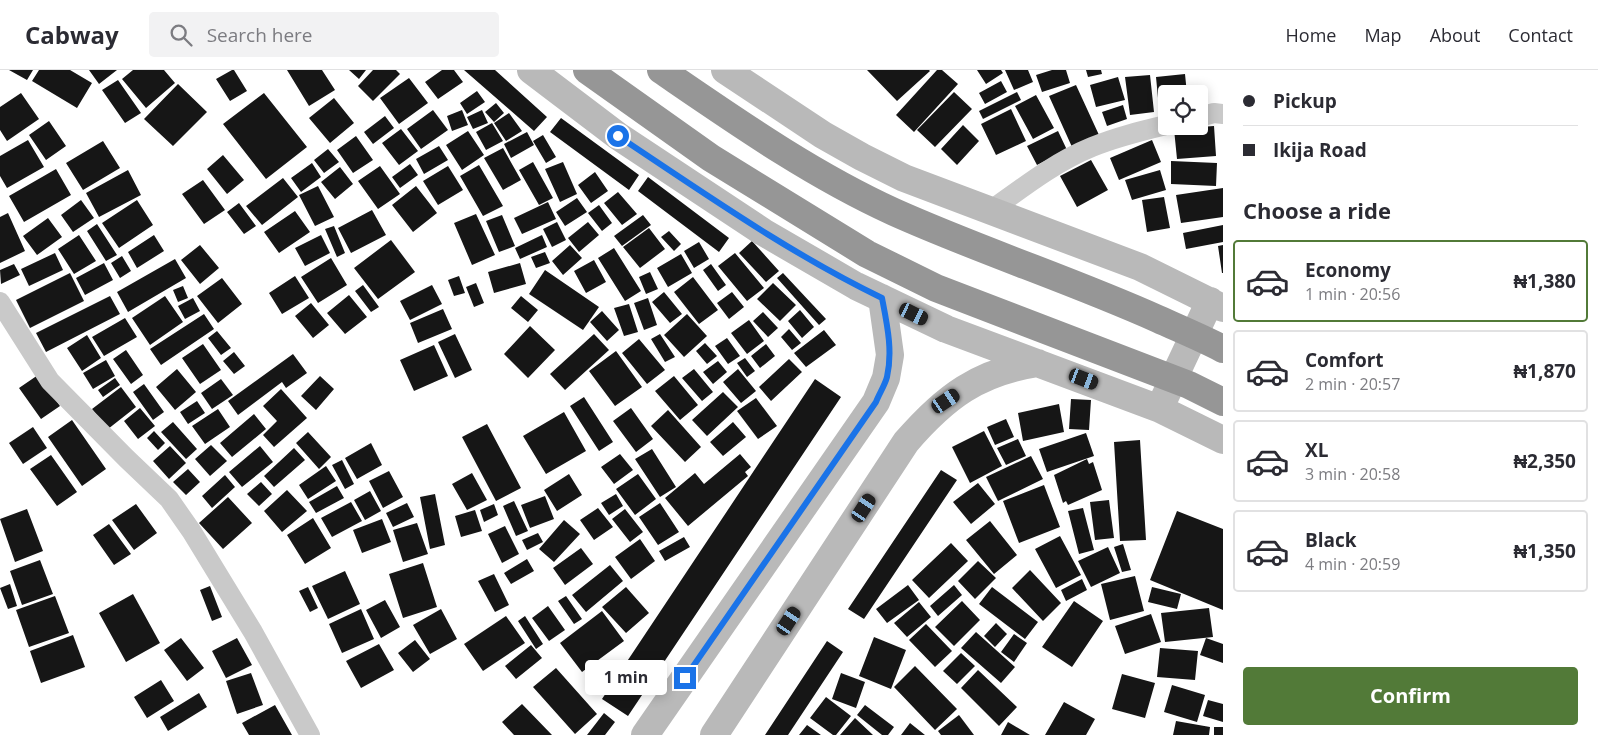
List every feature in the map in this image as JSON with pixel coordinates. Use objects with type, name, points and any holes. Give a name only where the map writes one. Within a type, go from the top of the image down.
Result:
[{"type":"highway","points":[[587,70],[711,158],[867,254],[936,288],[1189,385],[1223,402]]},
{"type":"highway","points":[[662,70],[736,121],[802,163],[857,194],[960,239],[1126,305],[1223,349]]},
{"type":"street","points":[[531,70],[618,136],[692,186],[808,258],[882,298],[946,329],[1160,409],[1223,440]]},
{"type":"street","points":[[725,70],[824,135],[904,178],[1140,267],[1216,305],[1160,409]]},
{"type":"street","points":[[1208,115],[1223,114]]},
{"type":"street","points":[[990,211],[1046,172],[1091,147],[1129,134],[1158,127]]},
{"type":"street","points":[[645,735],[876,402],[886,378],[890,355],[882,298]]},
{"type":"street","points":[[0,302],[50,381],[126,458],[169,498],[254,632],[310,735]]},
{"type":"street","points":[[714,735],[906,442],[927,418],[946,401],[970,384],[1013,366],[1038,363]]},
{"type":"building","points":[[9,70],[33,70],[27,80]]},
{"type":"building","points":[[39,70],[70,70],[92,83],[77,108],[32,81]]},
{"type":"building","points":[[89,70],[117,70],[99,84]]},
{"type":"building","points":[[133,70],[164,70],[175,83],[146,108],[122,79]]},
{"type":"building","points":[[234,70],[247,91],[230,101],[216,79]]},
{"type":"building","points":[[287,70],[322,70],[335,90],[309,106]]},
{"type":"building","points":[[349,70],[366,70],[359,79]]},
{"type":"building","points":[[373,70],[396,70],[400,74],[373,101],[358,86]]},
{"type":"building","points":[[442,70],[454,70],[463,82],[438,99],[425,82]]},
{"type":"building","points":[[464,70],[495,70],[547,117],[534,131]]},
{"type":"building","points":[[867,70],[929,70],[930,71],[897,101]]},
{"type":"building","points":[[937,70],[942,70],[958,84],[914,132],[896,115]]},
{"type":"building","points":[[977,70],[1001,70],[1003,73],[986,84]]},
{"type":"building","points":[[1005,70],[1028,70],[1033,82],[1014,90]]},
{"type":"building","points":[[1052,70],[1066,70],[1070,83],[1042,92],[1036,75]]},
{"type":"building","points":[[1086,70],[1101,70],[1102,74],[1088,77]]},
{"type":"building","points":[[1185,74],[1186,85],[1158,85],[1158,98],[1156,77]]},
{"type":"building","points":[[1150,75],[1154,112],[1130,115],[1125,77]]},
{"type":"building","points":[[1118,77],[1125,100],[1096,107],[1090,85]]},
{"type":"building","points":[[409,78],[428,103],[399,124],[380,98]]},
{"type":"building","points":[[118,80],[141,113],[125,123],[102,90]]},
{"type":"building","points":[[1001,81],[1007,92],[985,104],[979,93]]},
{"type":"building","points":[[178,84],[207,112],[173,146],[144,119]]},
{"type":"building","points":[[1076,85],[1099,135],[1072,147],[1049,96]]},
{"type":"building","points":[[477,91],[485,102],[467,114],[460,103]]},
{"type":"building","points":[[954,92],[972,109],[935,147],[917,130]]},
{"type":"building","points":[[1017,92],[1021,100],[983,119],[979,111]]},
{"type":"building","points":[[21,93],[39,119],[7,141],[0,130],[0,107]]},
{"type":"building","points":[[264,93],[307,147],[266,179],[223,124]]},
{"type":"building","points":[[1036,95],[1054,128],[1033,139],[1015,106]]},
{"type":"building","points":[[334,98],[354,123],[330,143],[309,118]]},
{"type":"building","points":[[496,103],[504,113],[494,122],[485,112]]},
{"type":"building","points":[[1123,105],[1127,119],[1107,126],[1102,112]]},
{"type":"building","points":[[1011,109],[1026,141],[996,155],[981,124]]},
{"type":"building","points":[[433,110],[448,130],[421,149],[407,129]]},
{"type":"building","points":[[462,110],[468,125],[452,131],[447,116]]},
{"type":"building","points":[[482,110],[488,123],[473,129],[467,117]]},
{"type":"building","points":[[509,113],[522,131],[506,141],[494,123]]},
{"type":"building","points":[[385,116],[394,128],[373,144],[364,132]]},
{"type":"building","points":[[561,118],[639,175],[629,190],[550,132]]},
{"type":"building","points":[[49,121],[66,146],[46,160],[29,135]]},
{"type":"building","points":[[492,123],[503,141],[486,150],[476,132]]},
{"type":"building","points":[[963,125],[979,141],[957,165],[941,149]]},
{"type":"building","points":[[1208,126],[1214,126],[1216,156],[1177,159],[1175,135],[1208,135]]},
{"type":"building","points":[[401,129],[418,151],[399,165],[382,143]]},
{"type":"building","points":[[468,131],[484,155],[462,170],[446,145]]},
{"type":"building","points":[[1058,131],[1067,150],[1037,165],[1027,146]]},
{"type":"building","points":[[527,132],[534,145],[511,158],[504,144]]},
{"type":"building","points":[[543,135],[556,157],[546,163],[533,141]]},
{"type":"building","points":[[356,136],[373,160],[353,173],[337,150]]},
{"type":"building","points":[[28,140],[44,167],[7,188],[0,176],[0,156]]},
{"type":"building","points":[[1152,140],[1161,162],[1119,180],[1110,158]]},
{"type":"building","points":[[103,141],[120,168],[83,190],[66,163]]},
{"type":"building","points":[[439,146],[448,160],[424,174],[416,159]]},
{"type":"building","points":[[503,148],[521,180],[503,190],[484,158]]},
{"type":"building","points":[[328,149],[339,162],[324,173],[314,160]]},
{"type":"building","points":[[223,155],[244,180],[227,194],[207,169]]},
{"type":"building","points":[[1091,160],[1108,190],[1077,207],[1060,176]]},
{"type":"building","points":[[1171,161],[1217,163],[1216,186],[1171,184]]},
{"type":"building","points":[[533,162],[553,198],[539,205],[519,170]]},
{"type":"building","points":[[563,162],[577,194],[560,202],[545,169]]},
{"type":"building","points":[[312,163],[321,177],[301,192],[291,178]]},
{"type":"building","points":[[410,164],[418,175],[400,188],[392,177]]},
{"type":"building","points":[[479,165],[503,206],[483,216],[460,176]]},
{"type":"building","points":[[380,166],[400,194],[378,209],[358,181]]},
{"type":"building","points":[[448,166],[463,190],[438,205],[423,181]]},
{"type":"building","points":[[340,167],[353,184],[335,199],[321,182]]},
{"type":"building","points":[[56,169],[71,195],[24,222],[9,196]]},
{"type":"building","points":[[128,170],[141,195],[99,217],[86,193]]},
{"type":"building","points":[[1160,170],[1166,190],[1132,200],[1125,180]]},
{"type":"building","points":[[595,172],[608,191],[591,203],[578,185]]},
{"type":"building","points":[[648,177],[729,238],[719,252],[638,191]]},
{"type":"building","points":[[283,178],[298,197],[262,225],[246,206]]},
{"type":"building","points":[[203,180],[225,210],[204,224],[182,194]]},
{"type":"building","points":[[318,186],[334,217],[315,226],[299,195]]},
{"type":"building","points":[[416,186],[437,213],[413,232],[392,205]]},
{"type":"building","points":[[1223,188],[1223,217],[1181,223],[1176,195]]},
{"type":"building","points":[[618,192],[637,214],[622,225],[604,203]]},
{"type":"building","points":[[1164,197],[1170,228],[1147,232],[1142,200]]},
{"type":"building","points":[[577,198],[587,212],[565,226],[556,212]]},
{"type":"building","points":[[81,200],[94,218],[73,232],[61,215]]},
{"type":"building","points":[[137,200],[153,225],[119,248],[102,223]]},
{"type":"building","points":[[548,202],[556,219],[522,234],[514,218]]},
{"type":"building","points":[[239,203],[256,226],[244,234],[227,212]]},
{"type":"building","points":[[599,205],[612,223],[602,231],[588,213]]},
{"type":"building","points":[[372,210],[386,235],[351,253],[338,228]]},
{"type":"building","points":[[295,211],[310,232],[279,253],[264,232]]},
{"type":"building","points":[[8,213],[25,251],[0,263],[0,217]]},
{"type":"building","points":[[476,214],[495,255],[472,265],[454,223]]},
{"type":"building","points":[[502,215],[515,246],[499,252],[486,221]]},
{"type":"building","points":[[643,215],[651,225],[622,246],[614,236]]},
{"type":"building","points":[[48,218],[62,237],[37,255],[23,236]]},
{"type":"building","points":[[557,222],[566,240],[552,247],[543,229]]},
{"type":"building","points":[[588,222],[599,235],[579,252],[568,238]]},
{"type":"building","points":[[97,224],[117,255],[106,261],[87,231]]},
{"type":"building","points":[[1223,225],[1223,242],[1186,249],[1183,233]]},
{"type":"building","points":[[334,226],[345,253],[337,257],[325,229]]},
{"type":"building","points":[[649,228],[665,249],[640,268],[623,247]]},
{"type":"building","points":[[669,231],[681,244],[674,251],[661,237]]},
{"type":"building","points":[[79,235],[96,261],[74,274],[58,249]]},
{"type":"building","points":[[154,235],[164,251],[137,268],[128,252]]},
{"type":"building","points":[[321,235],[330,253],[305,266],[295,248]]},
{"type":"building","points":[[542,235],[547,247],[520,259],[515,248]]},
{"type":"building","points":[[391,240],[415,272],[378,299],[354,268]]},
{"type":"building","points":[[752,241],[779,271],[766,282],[739,253]]},
{"type":"building","points":[[699,242],[709,259],[694,268],[684,251]]},
{"type":"building","points":[[200,245],[219,268],[200,284],[181,260]]},
{"type":"building","points":[[570,245],[582,258],[563,275],[552,261]]},
{"type":"building","points":[[1223,245],[1223,273],[1222,273],[1218,246]]},
{"type":"building","points":[[614,248],[641,291],[625,301],[598,258]]},
{"type":"building","points":[[545,252],[550,263],[536,268],[531,257]]},
{"type":"building","points":[[55,253],[63,270],[29,286],[21,269]]},
{"type":"building","points":[[735,253],[764,288],[747,301],[718,266]]},
{"type":"building","points":[[681,254],[692,273],[668,287],[657,268]]},
{"type":"building","points":[[122,256],[131,271],[120,278],[111,263]]},
{"type":"building","points":[[331,258],[347,285],[318,303],[301,277]]},
{"type":"building","points":[[175,259],[186,278],[128,312],[117,292]]},
{"type":"building","points":[[594,260],[606,282],[586,293],[574,271]]},
{"type":"building","points":[[104,263],[113,280],[85,295],[76,278]]},
{"type":"building","points":[[520,263],[526,284],[494,293],[488,272]]},
{"type":"building","points":[[14,264],[20,275],[1,284],[0,270]]},
{"type":"building","points":[[711,264],[726,285],[718,291],[703,270]]},
{"type":"building","points":[[545,270],[599,307],[583,330],[529,294]]},
{"type":"building","points":[[650,272],[658,289],[646,294],[639,277]]},
{"type":"building","points":[[70,273],[84,301],[30,328],[16,300]]},
{"type":"building","points":[[783,273],[826,319],[819,325],[777,278]]},
{"type":"building","points":[[295,276],[309,298],[282,314],[269,293]]},
{"type":"building","points":[[459,276],[465,293],[454,296],[448,280]]},
{"type":"building","points":[[693,277],[718,310],[699,324],[674,292]]},
{"type":"building","points":[[222,278],[242,304],[218,323],[197,296]]},
{"type":"building","points":[[476,283],[484,303],[474,307],[466,287]]},
{"type":"building","points":[[773,283],[796,305],[780,321],[757,299]]},
{"type":"building","points":[[363,285],[379,307],[371,312],[355,291]]},
{"type":"building","points":[[432,285],[442,304],[410,320],[400,301]]},
{"type":"building","points":[[183,286],[188,298],[178,302],[173,290]]},
{"type":"building","points":[[664,292],[682,314],[670,323],[652,302]]},
{"type":"building","points":[[732,292],[744,307],[729,319],[717,303]]},
{"type":"building","points":[[349,295],[367,317],[345,334],[327,313]]},
{"type":"building","points":[[110,296],[120,314],[46,352],[36,333]]},
{"type":"building","points":[[165,296],[183,322],[150,345],[132,318]]},
{"type":"building","points":[[521,296],[538,310],[528,322],[511,308]]},
{"type":"building","points":[[193,298],[200,311],[185,319],[178,306]]},
{"type":"building","points":[[648,298],[657,325],[644,330],[634,303]]},
{"type":"building","points":[[311,303],[329,325],[313,338],[295,316]]},
{"type":"building","points":[[629,304],[638,332],[624,336],[614,308]]},
{"type":"building","points":[[443,309],[452,329],[418,343],[410,323]]},
{"type":"building","points":[[800,310],[814,327],[802,338],[788,321]]},
{"type":"building","points":[[602,311],[619,330],[607,341],[590,322]]},
{"type":"building","points":[[763,312],[778,328],[768,337],[753,321]]},
{"type":"building","points":[[204,314],[214,329],[161,365],[150,349]]},
{"type":"building","points":[[687,314],[707,336],[684,357],[664,335]]},
{"type":"building","points":[[125,318],[137,337],[104,356],[92,337]]},
{"type":"building","points":[[749,320],[764,341],[747,354],[731,333]]},
{"type":"building","points":[[530,326],[555,350],[528,378],[504,354]]},
{"type":"building","points":[[789,329],[801,343],[792,350],[781,337]]},
{"type":"building","points":[[824,330],[836,345],[806,367],[794,353]]},
{"type":"building","points":[[217,331],[231,348],[221,355],[208,338]]},
{"type":"building","points":[[455,334],[472,370],[455,378],[438,342]]},
{"type":"building","points":[[594,334],[609,350],[565,390],[550,374]]},
{"type":"building","points":[[660,334],[675,357],[665,362],[651,339]]},
{"type":"building","points":[[87,335],[101,358],[82,371],[67,348]]},
{"type":"building","points":[[727,338],[740,356],[728,364],[715,346]]},
{"type":"building","points":[[639,339],[665,370],[647,384],[622,353]]},
{"type":"building","points":[[705,343],[717,356],[707,364],[696,351]]},
{"type":"building","points":[[203,344],[221,370],[200,384],[182,358]]},
{"type":"building","points":[[766,344],[775,356],[760,368],[751,356]]},
{"type":"building","points":[[434,345],[448,376],[414,391],[400,360]]},
{"type":"building","points":[[126,350],[143,375],[131,384],[113,359]]},
{"type":"building","points":[[616,351],[642,387],[615,406],[589,371]]},
{"type":"building","points":[[234,352],[245,366],[234,374],[223,361]]},
{"type":"building","points":[[293,354],[307,373],[286,388],[282,382],[238,415],[228,401]]},
{"type":"building","points":[[745,358],[755,371],[747,377],[737,363]]},
{"type":"building","points":[[789,359],[802,372],[771,401],[759,387]]},
{"type":"building","points":[[106,360],[115,376],[93,389],[83,373]]},
{"type":"building","points":[[718,361],[727,372],[713,384],[703,372]]},
{"type":"building","points":[[177,369],[196,392],[175,410],[156,387]]},
{"type":"building","points":[[694,369],[713,392],[702,401],[682,378]]},
{"type":"building","points":[[738,369],[756,391],[741,403],[723,382]]},
{"type":"building","points":[[38,375],[60,406],[41,419],[19,388]]},
{"type":"building","points":[[320,376],[334,389],[316,410],[301,396]]},
{"type":"building","points":[[674,376],[698,405],[680,420],[655,391]]},
{"type":"building","points":[[115,378],[120,385],[103,397],[98,390]]},
{"type":"building","points":[[221,379],[233,395],[212,409],[201,393]]},
{"type":"building","points":[[815,379],[841,397],[628,716],[602,699]]},
{"type":"building","points":[[144,384],[164,412],[153,420],[133,392]]},
{"type":"building","points":[[121,387],[136,407],[108,429],[92,409]]},
{"type":"building","points":[[281,389],[307,418],[274,447],[263,435],[277,421],[263,406]]},
{"type":"building","points":[[723,392],[738,407],[707,436],[692,420]]},
{"type":"building","points":[[584,397],[613,442],[599,451],[570,406]]},
{"type":"building","points":[[756,398],[777,426],[758,439],[737,411]]},
{"type":"building","points":[[1071,399],[1091,400],[1089,430],[1069,429]]},
{"type":"building","points":[[197,401],[205,413],[188,424],[180,412]]},
{"type":"building","points":[[1059,404],[1064,432],[1023,441],[1018,413]]},
{"type":"building","points":[[140,408],[155,426],[138,439],[124,421]]},
{"type":"building","points":[[631,408],[653,439],[636,452],[613,421]]},
{"type":"building","points":[[218,409],[230,427],[205,444],[192,426]]},
{"type":"building","points":[[668,410],[701,447],[685,462],[651,426]]},
{"type":"building","points":[[564,412],[586,451],[546,474],[523,436]]},
{"type":"building","points":[[254,414],[266,429],[232,457],[220,443]]},
{"type":"building","points":[[1006,419],[1014,437],[995,445],[987,427]]},
{"type":"building","points":[[72,420],[106,469],[82,486],[48,437]]},
{"type":"building","points":[[173,422],[197,449],[186,459],[161,432]]},
{"type":"building","points":[[733,422],[746,437],[723,456],[710,442]]},
{"type":"building","points":[[487,424],[521,488],[496,501],[462,437]]},
{"type":"building","points":[[33,427],[47,448],[23,464],[9,443]]},
{"type":"building","points":[[154,431],[165,443],[158,450],[147,438]]},
{"type":"building","points":[[984,431],[1002,466],[970,483],[952,447]]},
{"type":"building","points":[[308,432],[331,457],[319,469],[296,443]]},
{"type":"building","points":[[1086,433],[1094,456],[1047,472],[1039,449]]},
{"type":"building","points":[[1018,439],[1026,456],[1006,465],[997,448]]},
{"type":"building","points":[[1140,440],[1146,540],[1120,541],[1114,442]]},
{"type":"building","points":[[371,443],[382,465],[357,479],[345,458]]},
{"type":"building","points":[[211,445],[227,461],[210,476],[195,459]]},
{"type":"building","points":[[170,446],[186,463],[169,479],[153,461]]},
{"type":"building","points":[[260,446],[273,462],[242,487],[229,472]]},
{"type":"building","points":[[294,448],[305,460],[274,487],[264,476]]},
{"type":"building","points":[[652,449],[676,487],[660,497],[635,459]]},
{"type":"building","points":[[620,454],[633,470],[614,484],[601,467]]},
{"type":"building","points":[[740,454],[751,467],[745,472],[748,476],[688,526],[665,498],[695,473],[704,484]]},
{"type":"building","points":[[51,455],[77,492],[57,506],[30,469]]},
{"type":"building","points":[[1031,456],[1043,479],[998,501],[986,477]]},
{"type":"building","points":[[1087,459],[1089,464],[1093,462],[1102,490],[1068,505],[1066,501],[1063,503],[1054,475]]},
{"type":"building","points":[[342,460],[354,484],[345,489],[332,465]]},
{"type":"building","points":[[326,466],[336,481],[308,499],[299,485]]},
{"type":"building","points":[[188,469],[200,482],[186,495],[173,482]]},
{"type":"building","points":[[941,470],[957,480],[864,619],[848,609]]},
{"type":"building","points":[[389,471],[403,497],[383,508],[369,481]]},
{"type":"building","points":[[472,473],[487,500],[467,510],[452,484]]},
{"type":"building","points":[[569,474],[582,495],[557,511],[544,490]]},
{"type":"building","points":[[638,474],[656,499],[635,515],[616,489]]},
{"type":"building","points":[[225,475],[235,487],[212,508],[202,496]]},
{"type":"building","points":[[261,482],[272,494],[259,506],[247,494]]},
{"type":"building","points":[[978,483],[995,504],[971,524],[953,502]]},
{"type":"building","points":[[1044,485],[1060,527],[1019,543],[1003,501]]},
{"type":"building","points":[[337,486],[344,498],[316,513],[309,502]]},
{"type":"building","points":[[287,490],[307,511],[282,532],[264,511]]},
{"type":"building","points":[[370,491],[381,511],[365,520],[354,500]]},
{"type":"building","points":[[435,494],[445,545],[430,549],[420,497]]},
{"type":"building","points":[[616,494],[623,506],[609,515],[601,503]]},
{"type":"building","points":[[545,496],[554,519],[530,528],[521,505]]},
{"type":"building","points":[[228,497],[252,523],[223,549],[199,523]]},
{"type":"building","points":[[1109,500],[1114,538],[1095,540],[1090,502]]},
{"type":"building","points":[[514,501],[528,531],[516,536],[503,506]]},
{"type":"building","points":[[351,502],[362,521],[332,537],[321,518]]},
{"type":"building","points":[[407,503],[414,517],[393,527],[386,513]]},
{"type":"building","points":[[660,503],[679,532],[658,545],[639,517]]},
{"type":"building","points":[[136,504],[157,533],[134,550],[112,520]]},
{"type":"building","points":[[494,504],[498,515],[484,522],[480,510]]},
{"type":"building","points":[[598,508],[613,527],[594,540],[580,520]]},
{"type":"building","points":[[1083,508],[1094,550],[1079,554],[1068,511]]},
{"type":"building","points":[[27,509],[43,551],[15,562],[0,519]]},
{"type":"building","points":[[625,509],[643,532],[630,542],[612,519]]},
{"type":"building","points":[[475,510],[482,531],[461,537],[455,516]]},
{"type":"building","points":[[1177,511],[1223,529],[1223,610],[1150,580]]},
{"type":"building","points":[[313,518],[331,548],[305,564],[287,535]]},
{"type":"building","points":[[382,519],[391,542],[362,553],[353,530]]},
{"type":"building","points":[[564,520],[580,534],[554,562],[539,549]]},
{"type":"building","points":[[990,521],[1017,555],[994,574],[966,540]]},
{"type":"building","points":[[417,523],[428,554],[403,562],[393,530]]},
{"type":"building","points":[[109,524],[131,554],[114,565],[93,535]]},
{"type":"building","points":[[505,526],[519,554],[502,563],[488,534]]},
{"type":"building","points":[[538,533],[543,542],[527,550],[522,540]]},
{"type":"building","points":[[1060,536],[1081,575],[1056,588],[1035,549]]},
{"type":"building","points":[[684,537],[690,547],[665,561],[659,551]]},
{"type":"building","points":[[640,539],[655,561],[631,579],[615,557]]},
{"type":"building","points":[[951,543],[968,561],[929,598],[912,580]]},
{"type":"building","points":[[1123,544],[1131,570],[1122,572],[1114,547]]},
{"type":"building","points":[[1108,547],[1120,573],[1091,587],[1078,561]]},
{"type":"building","points":[[581,548],[593,564],[565,585],[553,568]]},
{"type":"building","points":[[527,559],[534,571],[511,584],[504,573]]},
{"type":"building","points":[[40,560],[53,594],[22,605],[10,571]]},
{"type":"building","points":[[978,561],[996,578],[975,599],[958,581]]},
{"type":"building","points":[[423,563],[437,607],[403,618],[389,574]]},
{"type":"building","points":[[610,565],[623,581],[586,612],[572,595]]},
{"type":"building","points":[[1030,570],[1061,603],[1043,621],[1012,588]]},
{"type":"building","points":[[345,571],[360,604],[328,619],[312,586]]},
{"type":"building","points":[[494,574],[509,605],[495,612],[478,581]]},
{"type":"building","points":[[1135,576],[1144,611],[1110,620],[1101,584]]},
{"type":"building","points":[[1082,579],[1087,590],[1066,601],[1061,590]]},
{"type":"building","points":[[10,584],[17,606],[8,609],[0,588]]},
{"type":"building","points":[[908,585],[919,600],[887,623],[876,609]]},
{"type":"building","points":[[954,585],[962,595],[938,616],[930,606]]},
{"type":"building","points":[[210,586],[222,617],[212,621],[200,590]]},
{"type":"building","points":[[308,587],[318,608],[310,612],[299,591]]},
{"type":"building","points":[[626,587],[649,613],[626,633],[602,607]]},
{"type":"building","points":[[992,587],[1038,622],[1025,639],[979,604]]},
{"type":"building","points":[[1152,587],[1181,594],[1177,609],[1148,602]]},
{"type":"building","points":[[133,594],[160,643],[126,662],[99,613]]},
{"type":"building","points":[[55,596],[69,633],[29,647],[16,610]]},
{"type":"building","points":[[566,596],[582,619],[574,624],[558,601]]},
{"type":"building","points":[[385,600],[400,627],[381,638],[366,610]]},
{"type":"building","points":[[962,601],[980,620],[954,646],[935,627]]},
{"type":"building","points":[[1074,601],[1103,621],[1072,667],[1042,647]]},
{"type":"building","points":[[919,602],[931,617],[907,637],[894,623]]},
{"type":"building","points":[[548,606],[565,630],[549,641],[532,618]]},
{"type":"building","points":[[1209,608],[1213,637],[1165,642],[1161,613]]},
{"type":"building","points":[[361,609],[374,639],[342,653],[329,624]]},
{"type":"building","points":[[441,609],[457,639],[430,654],[413,625]]},
{"type":"building","points":[[602,611],[624,641],[582,672],[560,643]]},
{"type":"building","points":[[1151,614],[1161,642],[1125,654],[1115,626]]},
{"type":"building","points":[[506,616],[525,643],[483,671],[464,644]]},
{"type":"building","points":[[525,616],[543,644],[536,649],[518,621]]},
{"type":"building","points":[[996,623],[1007,634],[995,647],[984,636]]},
{"type":"building","points":[[926,624],[952,651],[935,667],[909,640]]},
{"type":"building","points":[[976,632],[1015,667],[1001,683],[961,648]]},
{"type":"building","points":[[1014,634],[1027,643],[1014,662],[1001,652]]},
{"type":"building","points":[[73,635],[85,667],[41,683],[30,651]]},
{"type":"building","points":[[874,637],[906,650],[891,689],[859,676]]},
{"type":"building","points":[[181,638],[204,668],[187,681],[164,650]]},
{"type":"building","points":[[237,638],[252,665],[226,678],[212,651]]},
{"type":"building","points":[[1206,638],[1223,644],[1223,663],[1200,655]]},
{"type":"building","points":[[415,640],[430,659],[413,672],[398,653]]},
{"type":"building","points":[[827,641],[843,652],[788,735],[765,735]]},
{"type":"building","points":[[379,644],[394,670],[361,688],[346,661]]},
{"type":"building","points":[[531,645],[542,658],[516,679],[505,666]]},
{"type":"building","points":[[1160,648],[1198,651],[1195,680],[1157,677]]},
{"type":"building","points":[[961,653],[975,666],[957,684],[943,671]]},
{"type":"building","points":[[915,666],[957,709],[935,730],[894,687]]},
{"type":"building","points":[[556,668],[597,714],[575,734],[533,687]]},
{"type":"building","points":[[978,670],[1017,707],[999,726],[961,688]]},
{"type":"building","points":[[251,673],[263,705],[237,714],[226,681]]},
{"type":"building","points":[[841,673],[865,682],[856,708],[832,699]]},
{"type":"building","points":[[1122,674],[1155,683],[1145,718],[1112,709]]},
{"type":"building","points":[[161,680],[174,701],[147,718],[134,697]]},
{"type":"building","points":[[1172,685],[1205,695],[1197,722],[1164,712]]},
{"type":"building","points":[[199,693],[207,707],[168,731],[160,717]]},
{"type":"building","points":[[826,697],[851,716],[836,735],[833,735],[810,718]]},
{"type":"building","points":[[1208,700],[1223,704],[1223,722],[1203,716]]},
{"type":"building","points":[[1064,702],[1095,719],[1086,735],[1045,735]]},
{"type":"building","points":[[522,704],[552,735],[514,735],[502,722]]},
{"type":"building","points":[[275,705],[292,735],[249,735],[242,723]]},
{"type":"building","points":[[865,705],[894,727],[888,735],[882,735],[857,715]]},
{"type":"building","points":[[604,713],[615,722],[605,735],[587,735]]},
{"type":"building","points":[[959,715],[974,735],[941,735],[938,731]]},
{"type":"building","points":[[855,718],[873,735],[840,735]]},
{"type":"building","points":[[1176,721],[1210,727],[1209,735],[1173,735]]},
{"type":"building","points":[[1008,722],[1030,735],[1001,735]]},
{"type":"building","points":[[910,723],[925,735],[901,735]]},
{"type":"building","points":[[807,725],[821,735],[799,735]]},
{"type":"building","points":[[1214,727],[1223,727],[1223,735],[1214,735]]},
{"type":"route","points":[[618,136],[763,232],[856,286],[882,298],[886,322],[890,355],[886,378],[876,402],[685,678]]}]
